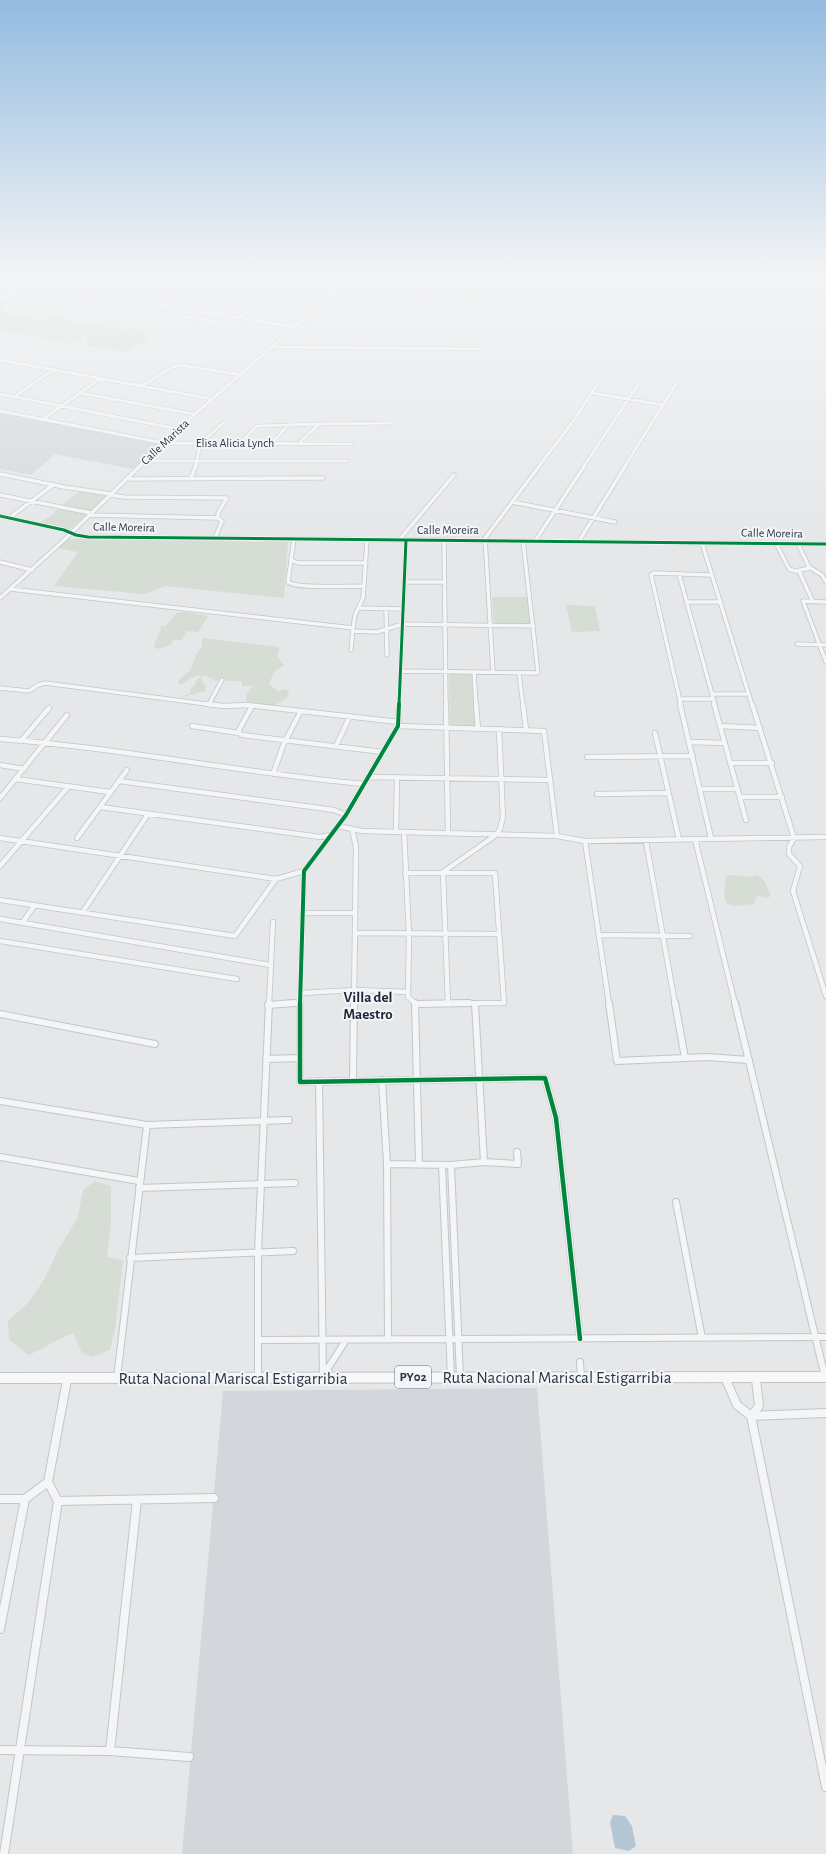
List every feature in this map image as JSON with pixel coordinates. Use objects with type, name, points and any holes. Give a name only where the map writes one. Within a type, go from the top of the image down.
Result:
[{"type":"main road","name":"Ruta Nacional Mariscal Estigarribia","points":[[0,1378],[258,1379],[323,1377],[826,1377]]},
{"type":"street","points":[[16,363],[212,399]]},
{"type":"street","name":"Calle Marista","points":[[0,598],[62,542],[194,414],[255,363]]},
{"type":"street","points":[[142,386],[153,382],[174,366],[182,365],[241,375]]},
{"type":"street","points":[[14,397],[54,369]]},
{"type":"street","points":[[42,420],[101,378]]},
{"type":"street","points":[[535,541],[639,383]]},
{"type":"street","points":[[579,541],[676,384]]},
{"type":"street","points":[[493,672],[485,541],[597,386]]},
{"type":"street","points":[[80,392],[194,414]]},
{"type":"street","points":[[592,393],[663,405]]},
{"type":"street","points":[[0,394],[178,429]]},
{"type":"street","name":"Elisa Alicia Lynch","points":[[0,411],[163,443],[352,444]]},
{"type":"street","points":[[240,443],[257,426],[289,424],[392,423]]},
{"type":"street","points":[[191,478],[200,444],[223,424]]},
{"type":"street","points":[[272,443],[289,424]]},
{"type":"street","points":[[298,443],[304,440],[319,424]]},
{"type":"street","points":[[144,461],[347,461]]},
{"type":"street","points":[[0,474],[124,497],[227,498],[218,513],[218,518]]},
{"type":"street","points":[[399,540],[454,475]]},
{"type":"street","points":[[126,479],[323,478]]},
{"type":"street","points":[[9,518],[53,485]]},
{"type":"street","points":[[0,495],[90,514],[218,518],[222,521],[215,538]]},
{"type":"street","points":[[512,502],[615,522]]},
{"type":"street","name":"Calle Moreira","points":[[0,516],[64,530],[69,534],[78,536],[97,537],[826,544]]},
{"type":"street","points":[[294,539],[288,582],[290,584],[301,586],[364,586]]},
{"type":"street","points":[[351,650],[356,615],[360,608],[364,586],[367,540]]},
{"type":"street","points":[[406,540],[398,724],[346,815],[304,871],[299,1058],[300,1082],[545,1078],[556,1118],[580,1339]]},
{"type":"street","points":[[444,540],[448,833]]},
{"type":"street","points":[[401,671],[538,673],[534,626],[523,541]]},
{"type":"street","points":[[702,543],[719,602],[772,763],[794,838],[789,846],[788,854],[792,860],[800,866],[793,891],[826,996]]},
{"type":"street","points":[[776,543],[789,569],[799,571],[811,568]]},
{"type":"street","points":[[798,544],[809,567],[822,575],[826,582]]},
{"type":"street","points":[[291,560],[298,563],[366,563]]},
{"type":"street","points":[[0,562],[32,570]]},
{"type":"street","points":[[799,571],[813,602]]},
{"type":"street","points":[[711,575],[654,573],[651,575],[711,838]]},
{"type":"street","points":[[679,574],[746,820]]},
{"type":"street","points":[[404,582],[444,582]]},
{"type":"street","points":[[0,591],[377,632],[403,624],[534,626]]},
{"type":"street","points":[[826,602],[803,601],[826,662]]},
{"type":"street","points":[[686,602],[719,602]]},
{"type":"street","points":[[360,608],[402,609]]},
{"type":"street","points":[[386,608],[387,655]]},
{"type":"street","points":[[796,644],[826,645]]},
{"type":"street","points":[[474,672],[478,729]]},
{"type":"street","points":[[519,673],[526,730]]},
{"type":"street","points":[[209,704],[222,680]]},
{"type":"street","points":[[0,688],[29,691],[38,685],[46,684],[209,704],[252,706],[350,716],[398,724],[446,728],[544,731],[557,836]]},
{"type":"street","points":[[712,694],[749,694]]},
{"type":"street","points":[[680,699],[713,699]]},
{"type":"street","points":[[239,733],[239,730],[252,706]]},
{"type":"street","points":[[21,740],[49,708]]},
{"type":"street","points":[[273,774],[286,740],[302,711]]},
{"type":"street","points":[[0,798],[67,716]]},
{"type":"street","points":[[336,746],[350,716]]},
{"type":"street","points":[[192,726],[239,733],[242,735],[383,752]]},
{"type":"street","points":[[720,726],[760,728]]},
{"type":"street","points":[[443,872],[496,835],[500,829],[503,817],[499,729]]},
{"type":"street","points":[[655,733],[679,839]]},
{"type":"street","points":[[0,739],[45,742],[273,774],[364,784]]},
{"type":"street","points":[[690,742],[725,743]]},
{"type":"street","points":[[587,757],[693,756]]},
{"type":"street","points":[[731,763],[772,763]]},
{"type":"street","points":[[0,765],[24,769]]},
{"type":"street","points":[[76,838],[127,770]]},
{"type":"street","points":[[368,777],[550,780]]},
{"type":"street","points":[[396,832],[397,777]]},
{"type":"street","points":[[15,779],[110,792]]},
{"type":"street","points":[[119,781],[334,810],[346,815]]},
{"type":"street","points":[[0,866],[68,787]]},
{"type":"street","points":[[700,789],[738,789]]},
{"type":"street","points":[[597,794],[668,793]]},
{"type":"street","points":[[740,797],[782,797]]},
{"type":"street","points":[[100,807],[320,837],[331,835]]},
{"type":"street","points":[[82,913],[148,814]]},
{"type":"street","points":[[338,826],[362,831],[557,836],[586,841],[826,837]]},
{"type":"street","points":[[352,829],[356,847],[356,990],[353,1080]]},
{"type":"street","points":[[404,832],[405,873],[409,934],[408,997],[416,1004],[475,1004],[504,1002],[495,873],[405,873]]},
{"type":"street","points":[[0,838],[276,879],[304,871]]},
{"type":"street","points":[[695,839],[826,1377]]},
{"type":"street","points":[[586,841],[617,1061],[707,1057],[749,1060]]},
{"type":"street","points":[[646,841],[685,1058]]},
{"type":"street","points":[[443,872],[448,1004]]},
{"type":"street","points":[[0,900],[235,936],[276,879]]},
{"type":"street","points":[[22,923],[35,905]]},
{"type":"street","points":[[304,913],[355,913]]},
{"type":"street","points":[[0,919],[270,965]]},
{"type":"street","points":[[258,1379],[258,1252],[268,1005],[273,922]]},
{"type":"street","points":[[355,933],[499,934]]},
{"type":"street","points":[[599,935],[690,936]]},
{"type":"street","points":[[0,941],[237,979]]},
{"type":"street","points":[[301,993],[356,990],[408,992]]},
{"type":"street","points":[[268,1005],[301,1003]]},
{"type":"street","points":[[416,1004],[419,1164]]},
{"type":"street","points":[[475,1004],[484,1162]]},
{"type":"street","points":[[1,1016],[155,1044]]},
{"type":"street","points":[[266,1059],[299,1058]]},
{"type":"street","points":[[382,1080],[387,1164],[388,1340]]},
{"type":"street","points":[[320,1081],[323,1377]]},
{"type":"street","points":[[0,1101],[147,1125],[289,1120]]},
{"type":"street","points":[[117,1379],[139,1181],[147,1125]]},
{"type":"street","points":[[387,1164],[451,1166],[484,1162],[518,1164],[517,1152]]},
{"type":"street","points":[[0,1158],[139,1181]]},
{"type":"street","points":[[442,1165],[449,1340],[455,1377]]},
{"type":"street","points":[[451,1166],[458,1340],[455,1377]]},
{"type":"street","points":[[139,1188],[295,1183]]},
{"type":"street","points":[[676,1202],[702,1338]]},
{"type":"street","points":[[130,1258],[293,1251]]},
{"type":"street","points":[[258,1340],[826,1337]]},
{"type":"street","points":[[323,1377],[346,1340]]},
{"type":"street","points":[[580,1362],[581,1377]]},
{"type":"street","points":[[751,1416],[759,1406],[756,1377]]},
{"type":"street","points":[[4,1854],[58,1501],[48,1482],[67,1378]]},
{"type":"street","points":[[725,1378],[737,1405],[751,1416],[826,1787]]},
{"type":"street","points":[[751,1416],[826,1413]]},
{"type":"street","points":[[0,1499],[25,1499],[48,1482]]},
{"type":"street","points":[[58,1501],[214,1498]]},
{"type":"street","points":[[0,1630],[25,1499]]},
{"type":"street","points":[[110,1751],[137,1500]]},
{"type":"street","points":[[0,1750],[110,1751],[189,1757]]},
{"type":"shaded area","points":[[0,411],[160,442],[133,469],[55,454],[31,475],[0,469]]},
{"type":"shaded area","points":[[82,489],[110,494],[69,530],[37,524],[54,514],[54,512]]},
{"type":"shaded area","points":[[68,539],[288,542],[284,598],[165,586],[144,594],[54,586],[78,552],[56,548]]},
{"type":"shaded area","points":[[492,597],[528,597],[532,625],[494,624]]},
{"type":"shaded area","points":[[566,605],[595,606],[600,631],[572,632]]},
{"type":"shaded area","points":[[184,612],[208,616],[198,632],[187,631],[182,640],[173,640],[172,644],[160,649],[155,648],[154,645],[161,630],[160,626],[165,626],[177,613]]},
{"type":"shaded area","points":[[202,638],[279,647],[277,656],[284,665],[274,672],[269,684],[279,692],[283,689],[288,690],[289,693],[287,698],[275,705],[255,705],[246,702],[246,695],[253,686],[242,686],[241,681],[227,681],[225,678],[216,681],[206,676],[201,677],[200,675],[191,678],[180,685],[178,682],[192,667],[197,652],[202,647]]},
{"type":"shaded area","points":[[449,674],[471,674],[475,726],[450,726]]},
{"type":"shaded area","points":[[201,677],[206,686],[205,691],[183,697],[190,693],[190,689]]},
{"type":"shaded area","points":[[735,875],[750,877],[758,875],[765,882],[771,896],[766,898],[758,896],[754,904],[734,906],[727,904],[724,896],[726,876]]},
{"type":"shaded area","points":[[95,1181],[111,1186],[111,1224],[107,1257],[123,1260],[115,1329],[110,1350],[92,1357],[82,1353],[73,1333],[28,1355],[9,1339],[8,1321],[29,1302],[45,1278],[57,1252],[78,1217],[83,1190]]},
{"type":"shaded area","points":[[537,1388],[573,1854],[182,1854],[223,1391]]},
{"type":"water","points":[[613,1815],[625,1816],[632,1826],[636,1846],[629,1851],[615,1848],[610,1822]]},
{"type":"cycle path","points":[[0,516],[64,530],[76,535],[88,537],[826,544]]},
{"type":"cycle path","points":[[406,540],[398,726],[346,815],[304,871],[299,1058],[300,1082],[545,1078],[556,1118],[580,1339]]},
{"type":"district","name":"Villa del Maestro","points":[[368,1006]]}]
